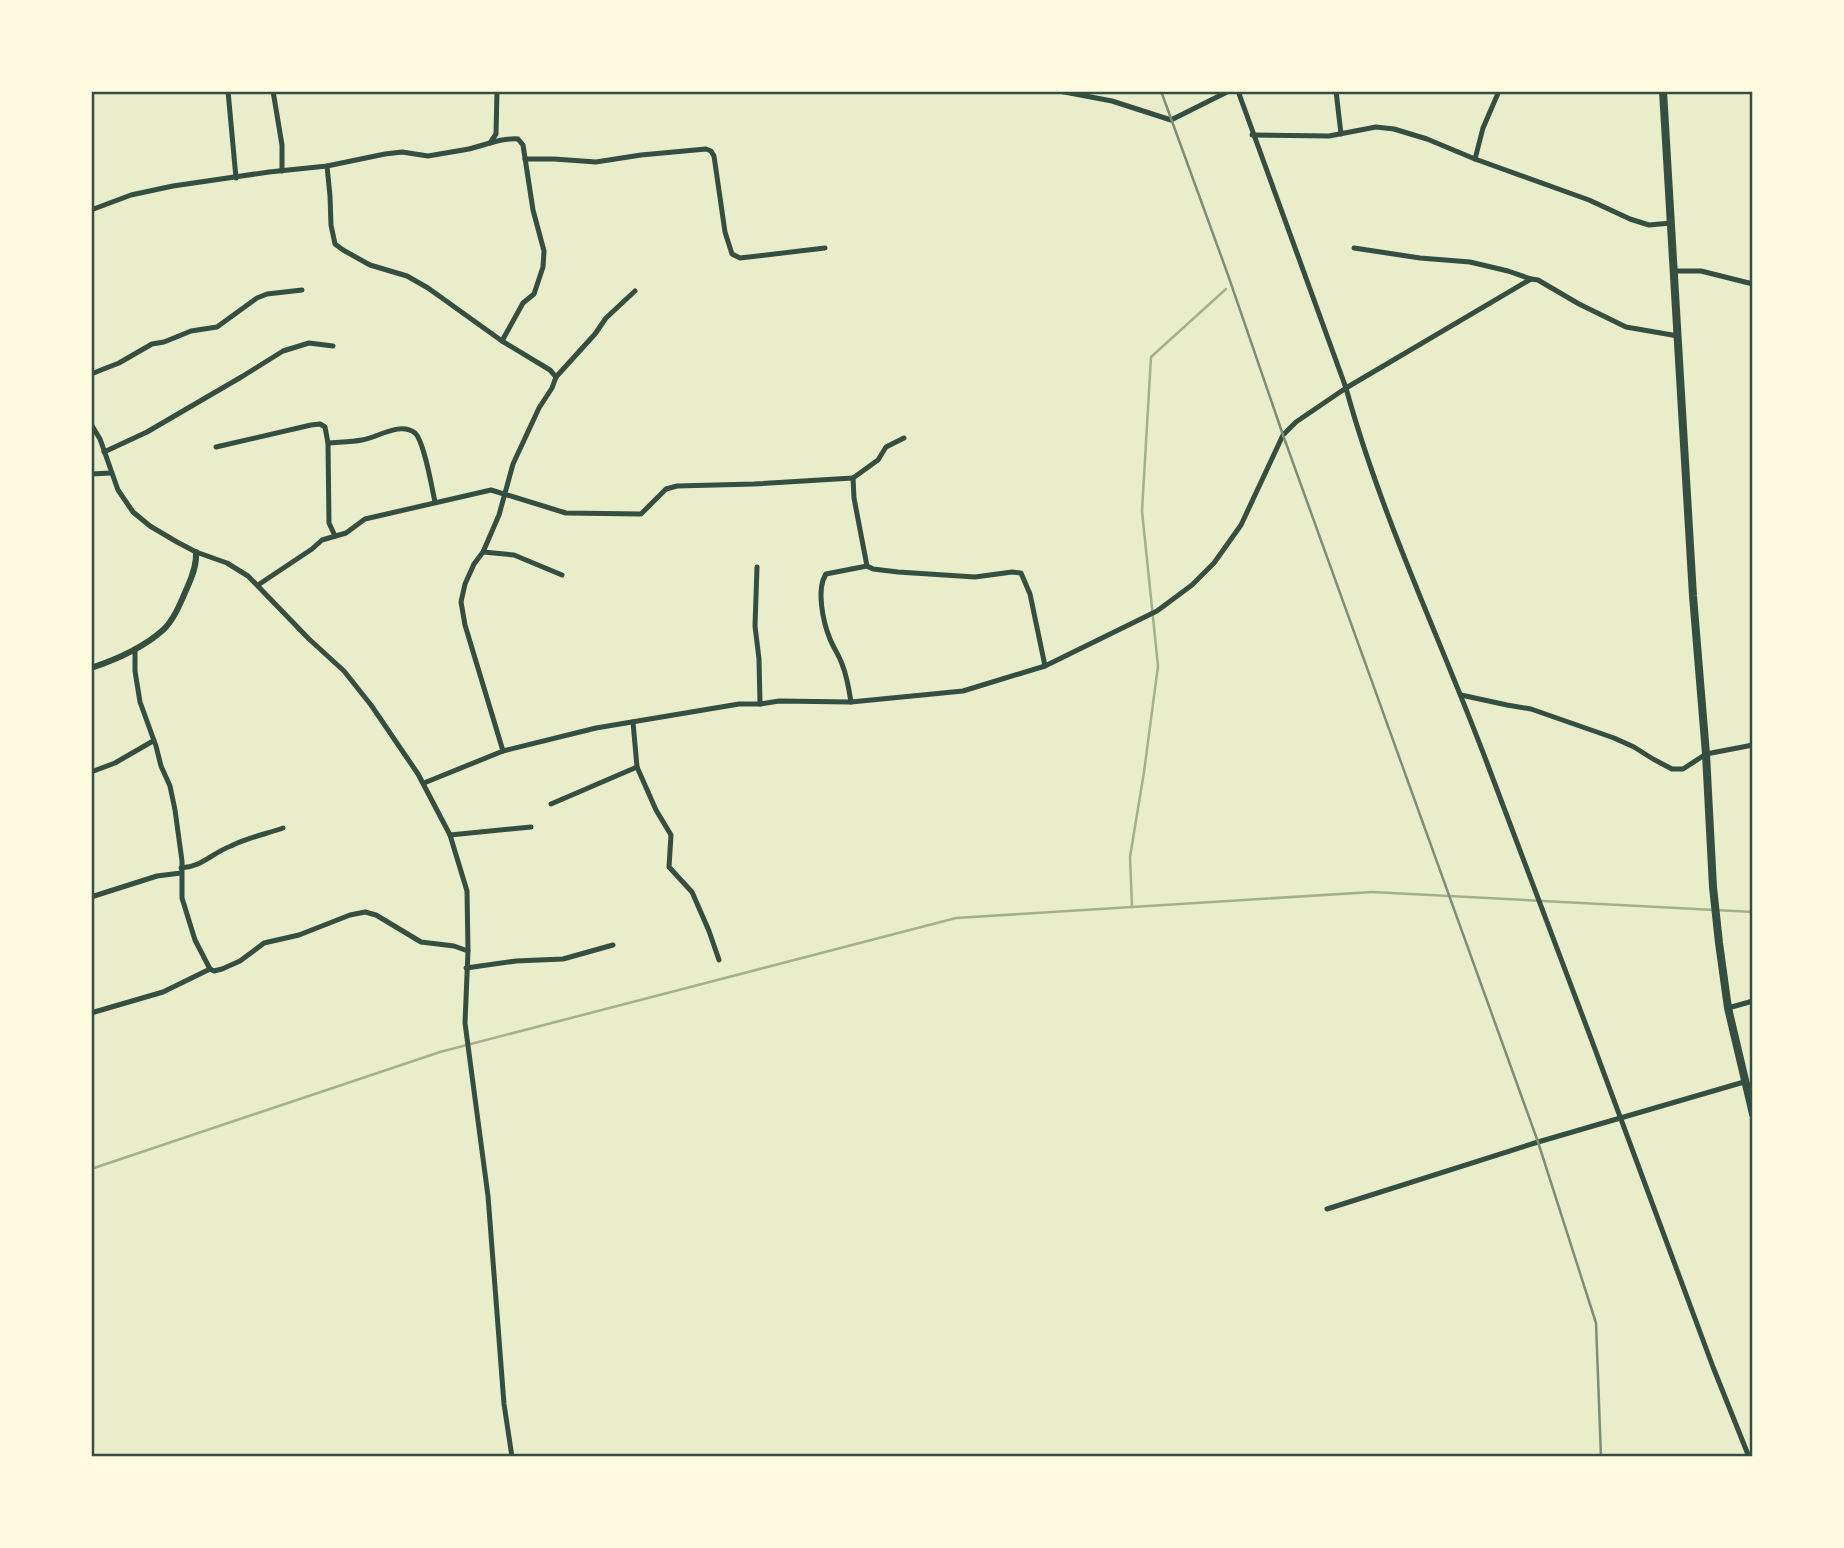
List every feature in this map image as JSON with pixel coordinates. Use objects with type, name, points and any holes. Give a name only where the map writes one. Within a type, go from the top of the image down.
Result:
[{"type":"main road","points":[[1663,91],[1713,887],[1728,1008],[1753,1114]]},
{"type":"street","points":[[228,91],[236,178]]},
{"type":"street","points":[[273,91],[282,145],[282,171]]},
{"type":"street","points":[[490,143],[496,134],[497,91]]},
{"type":"street","points":[[1059,91],[1112,101],[1171,120],[1229,91]]},
{"type":"street","points":[[1238,91],[1346,388],[1357,430],[1461,695],[1749,1457]]},
{"type":"street","points":[[1336,91],[1341,134]]},
{"type":"street","points":[[1475,159],[1483,128],[1499,91]]},
{"type":"street","points":[[1252,135],[1314,137],[1376,127],[1394,129],[1427,138],[1475,159],[1589,200],[1630,219],[1649,225],[1671,223]]},
{"type":"street","points":[[91,211],[131,195],[173,186],[327,166],[385,154],[445,154],[506,138],[518,139],[523,145],[533,210],[544,251],[543,267],[534,294],[523,303],[502,341]]},
{"type":"street","points":[[525,159],[596,162],[706,149],[714,156],[725,232],[732,254],[740,258],[825,248]]},
{"type":"street","points":[[327,166],[335,244],[370,265],[407,276],[502,341],[550,370],[556,377]]},
{"type":"street","points":[[1354,248],[1470,262],[1508,271],[1538,280],[1626,327],[1678,336]]},
{"type":"street","points":[[1674,271],[1701,271],[1753,284]]},
{"type":"street","points":[[424,783],[503,751],[596,728],[739,704],[779,701],[851,702],[963,691],[1045,666],[1157,611],[1192,585],[1214,564],[1241,525],[1283,435],[1296,422],[1346,388],[1531,279]]},
{"type":"street","points":[[91,374],[119,363],[152,344],[191,331],[217,327],[257,298],[267,294],[302,290]]},
{"type":"street","points":[[503,751],[465,625],[461,602],[465,584],[499,515],[513,464],[556,377],[606,318],[635,291]]},
{"type":"street","points":[[104,452],[147,432],[283,351],[309,344],[332,346]]},
{"type":"street","points":[[91,424],[100,439],[118,490],[133,512],[150,526],[196,552],[227,563],[248,576],[344,671],[371,705],[424,783],[450,835],[467,891],[465,1019],[488,1196],[504,1404],[512,1457]]},
{"type":"street","points":[[216,447],[261,438],[275,432],[320,424],[325,427],[328,443],[329,523],[335,536]]},
{"type":"street","points":[[328,443],[364,440],[395,429],[413,431],[420,440],[435,502]]},
{"type":"street","points":[[258,585],[322,540],[346,533],[365,519],[435,502],[491,490],[566,513],[641,514],[666,489],[677,486],[853,478],[878,460],[886,447],[904,438]]},
{"type":"street","points":[[91,474],[111,473]]},
{"type":"street","points":[[853,478],[867,566]]},
{"type":"street","points":[[91,668],[135,649],[164,629],[191,579],[197,560],[196,552]]},
{"type":"street","points":[[483,552],[514,555],[562,575]]},
{"type":"street","points":[[851,702],[842,663],[828,636],[821,606],[821,581],[826,574],[867,566],[898,572],[975,576],[1021,573],[1030,594],[1045,666]]},
{"type":"street","points":[[757,567],[755,626],[760,704]]},
{"type":"street","points":[[135,649],[139,702],[170,786],[175,810],[182,898],[195,940],[210,969]]},
{"type":"street","points":[[1461,695],[1531,709],[1614,737],[1672,769],[1683,769],[1706,754],[1753,745]]},
{"type":"street","points":[[633,722],[637,767],[656,810],[671,835],[669,867],[692,892],[719,960]]},
{"type":"street","points":[[91,772],[115,763],[153,741]]},
{"type":"street","points":[[551,804],[637,767]]},
{"type":"street","points":[[450,835],[531,827]]},
{"type":"street","points":[[91,897],[192,867],[228,847],[284,828]]},
{"type":"street","points":[[91,1013],[163,992],[210,969],[222,969],[240,961],[264,943],[299,935],[350,915],[365,912],[376,915],[421,942],[454,946],[468,951]]},
{"type":"street","points":[[466,968],[516,961],[563,959],[613,945]]},
{"type":"street","points":[[1728,1008],[1753,1001]]},
{"type":"street","points":[[1326,1209],[1619,1115],[1744,1082]]},
{"type":"waterway","points":[[1132,907],[1130,857],[1158,666],[1142,511],[1151,357],[1226,289]]},
{"type":"waterway","points":[[91,1169],[440,1052],[956,918],[1372,892],[1753,912]]},
{"type":"railway","points":[[1161,91],[1538,1142],[1596,1323],[1601,1457]]}]
